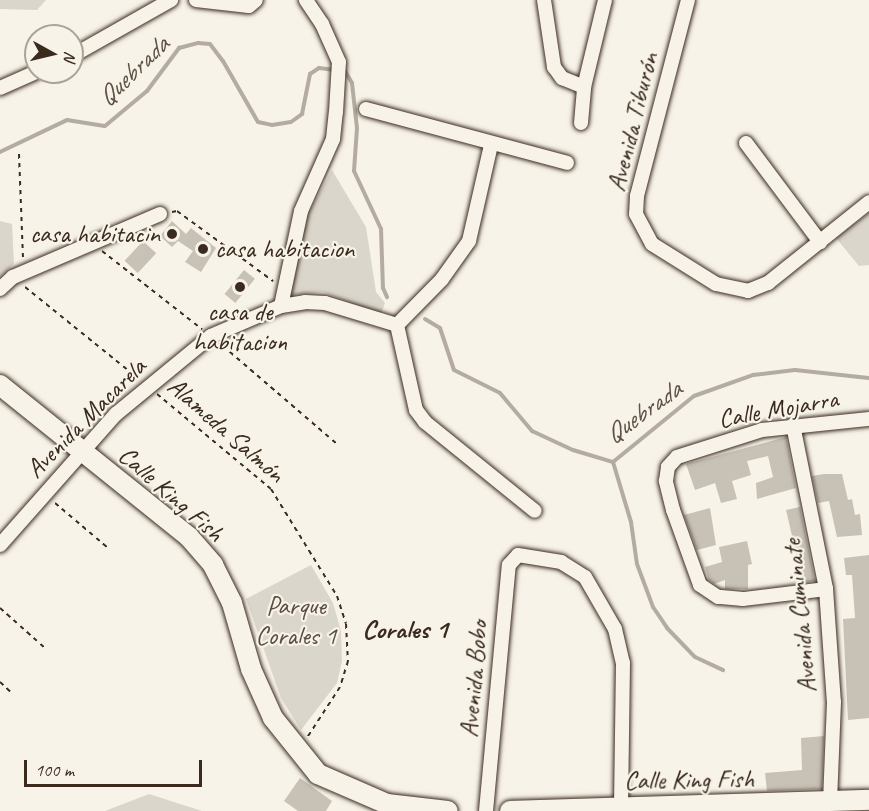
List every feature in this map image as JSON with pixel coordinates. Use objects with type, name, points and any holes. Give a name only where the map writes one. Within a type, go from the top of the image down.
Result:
[{"type":"street","points":[[84,49],[171,0]]},
{"type":"street","points":[[196,0],[249,6],[256,0]]},
{"type":"street","points":[[281,306],[301,211],[333,139],[339,62],[322,24],[306,0]]},
{"type":"street","points":[[543,0],[554,67],[562,78],[584,87]]},
{"type":"street","points":[[581,123],[584,87],[605,0]]},
{"type":"street","name":"Avenida Tiburón","points":[[688,0],[639,187],[636,214],[643,232],[652,244],[679,264],[732,290],[748,291],[768,283],[869,202]]},
{"type":"street","points":[[0,88],[24,77]]},
{"type":"street","points":[[366,109],[491,145],[567,163]]},
{"type":"street","points":[[746,143],[820,242]]},
{"type":"street","points":[[491,145],[469,241],[442,279],[397,325],[416,410],[425,422],[535,511]]},
{"type":"street","points":[[0,289],[20,274],[160,214]]},
{"type":"street","name":"Avenida Macarela","points":[[0,545],[80,451],[148,387],[211,336],[281,306],[305,302],[325,303],[397,325]]},
{"type":"street","name":"Calle King Fish","points":[[0,386],[189,537],[213,565],[232,603],[251,669],[273,718],[297,751],[318,774],[353,792],[387,804],[448,811]]},
{"type":"street","name":"Calle Mojarra","points":[[826,589],[743,600],[718,597],[700,585],[689,563],[666,481],[668,466],[677,457],[714,443],[792,425],[869,419]]},
{"type":"street","name":"Avenida Cuminate","points":[[792,425],[826,589],[834,702],[830,803]]},
{"type":"street","name":"Avenida Bobo","points":[[486,811],[509,565],[518,555],[561,562],[585,577],[615,628],[623,663],[621,808]]},
{"type":"street","name":"Calle King Fish","points":[[510,811],[830,803],[869,800]]},
{"type":"path","points":[[19,154],[20,274]]},
{"type":"path","points":[[160,214],[177,212],[285,290]]},
{"type":"path","name":"Alameda Salmón","points":[[20,274],[148,387],[271,489],[337,596],[346,624],[348,661],[340,687],[297,751]]},
{"type":"path","points":[[43,494],[108,548]]},
{"type":"path","points":[[0,608],[44,647]]},
{"type":"path","points":[[0,682],[12,693]]},
{"type":"green space","points":[[0,0],[46,0],[37,10],[0,9]]},
{"type":"green space","points":[[332,170],[366,227],[376,292],[385,303],[381,314],[323,292],[289,295],[307,216]]},
{"type":"green space","points":[[869,213],[869,265],[859,266],[836,238]]},
{"type":"green space","points":[[0,221],[12,224],[14,264],[0,277]]},
{"type":"green space","name":"Parque Corales 1","points":[[311,565],[333,603],[341,631],[342,661],[337,683],[301,730],[281,698],[246,599]]},
{"type":"green space","points":[[149,794],[202,811],[105,811]]},
{"type":"building","name":"casa habitacion","points":[[172,221],[186,234],[191,228],[216,248],[201,272],[185,262],[193,251],[178,241],[172,247],[160,236]]},
{"type":"building","name":"casa habitacion","points":[[143,241],[156,253],[138,273],[125,261]]},
{"type":"building","name":"casa de habitacion","points":[[244,270],[255,279],[235,303],[224,294]]},
{"type":"building","points":[[786,437],[796,488],[757,499],[756,483],[773,477],[768,456],[747,461],[751,475],[732,481],[737,499],[721,503],[715,483],[695,490],[686,464]]},
{"type":"building","points":[[842,474],[848,500],[852,499],[855,515],[860,514],[862,535],[837,537],[829,501],[818,503],[812,476]]},
{"type":"building","points":[[800,507],[815,581],[803,583],[786,510]]},
{"type":"building","points":[[710,508],[716,545],[697,550],[684,515]]},
{"type":"building","points":[[747,541],[752,564],[748,565],[748,589],[725,589],[725,580],[714,584],[709,580],[705,567],[722,562],[719,547]]},
{"type":"building","points":[[869,555],[869,718],[848,720],[843,619],[855,618],[852,575],[846,575],[844,558]]},
{"type":"building","points":[[824,736],[822,789],[767,791],[765,773],[802,770],[801,738]]},
{"type":"building","points":[[300,778],[332,801],[326,811],[298,811],[284,801]]},
{"type":"waterway","name":"Quebrada","points":[[0,152],[67,120],[105,126],[147,91],[179,48],[198,43],[210,44],[223,61],[258,122],[272,125],[291,122],[302,114],[310,74],[319,68],[345,71],[352,83],[357,128],[354,171],[381,229],[383,288],[387,297]]},
{"type":"waterway","name":"Quebrada","points":[[425,319],[440,328],[454,370],[500,393],[532,431],[573,450],[613,462]]},
{"type":"waterway","name":"Quebrada","points":[[613,462],[694,396],[753,375],[795,370],[869,378]]},
{"type":"waterway","points":[[613,462],[631,522],[637,564],[653,607],[667,628],[695,657],[723,670]]},
{"type":"place","name":"casa habitacin","points":[[172,234]]},
{"type":"place","name":"casa habitacion","points":[[203,249]]},
{"type":"place","name":"casa de habitacion","points":[[240,287]]},
{"type":"district","name":"Corales 1","points":[[405,630]]}]
